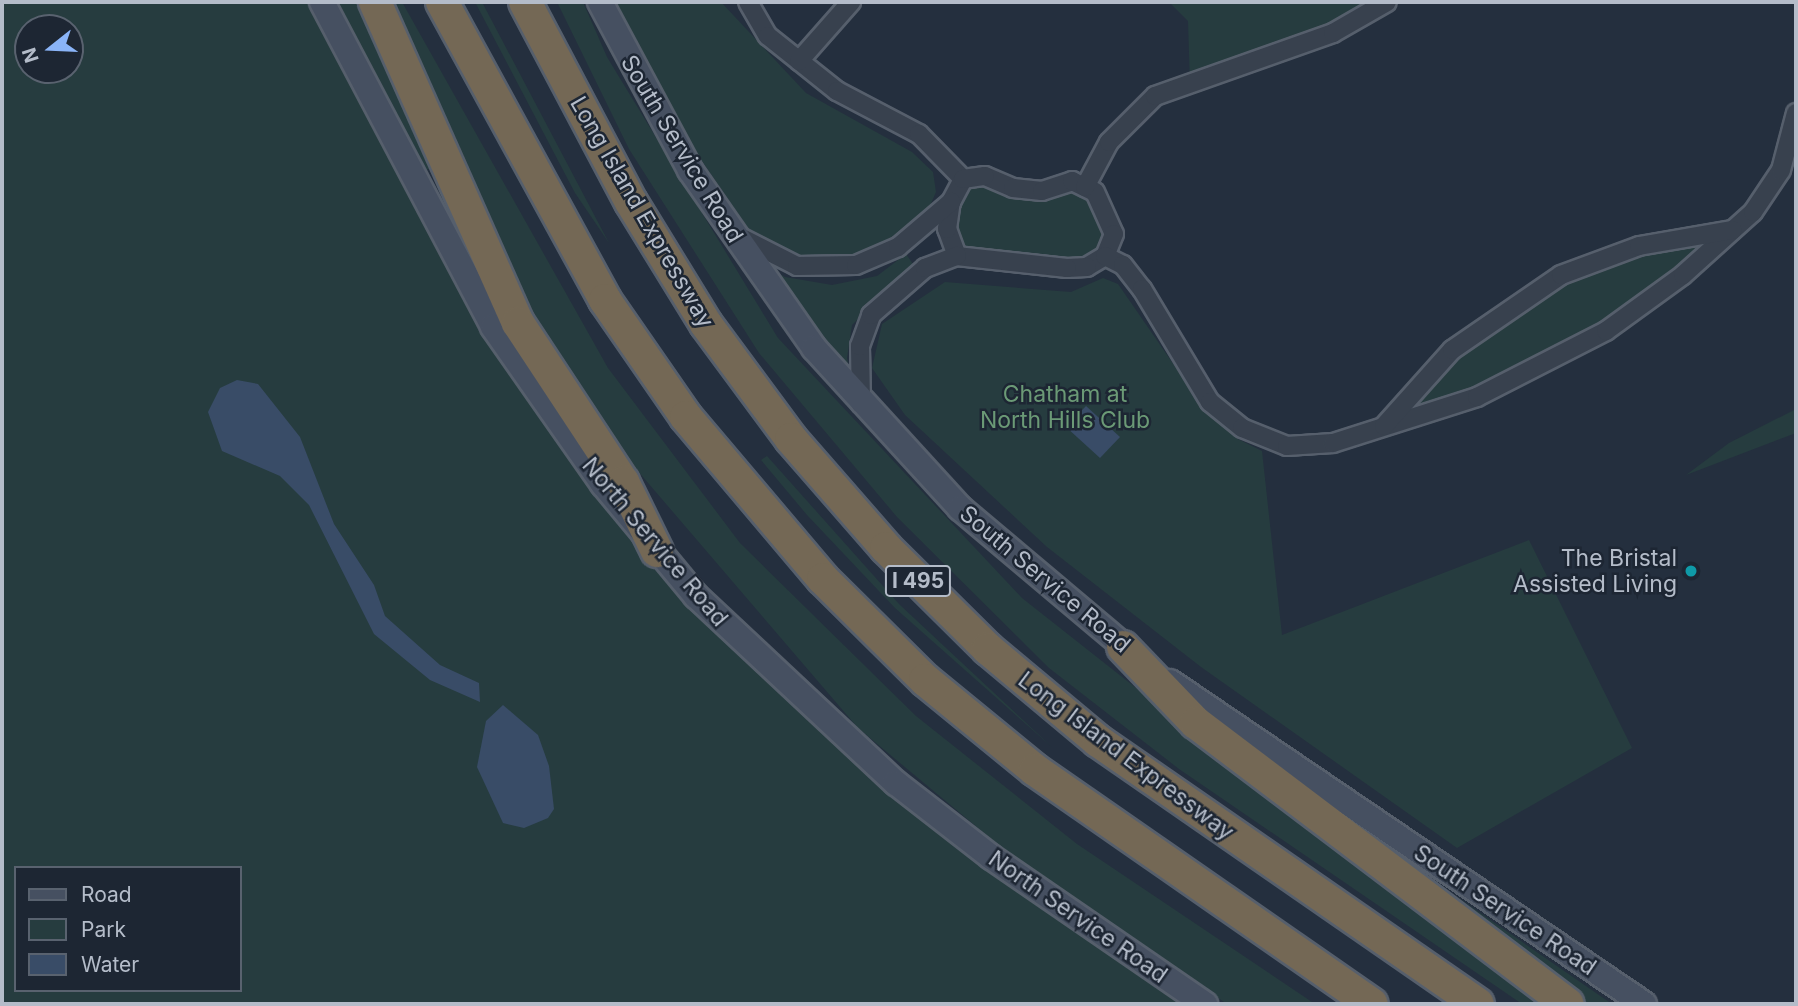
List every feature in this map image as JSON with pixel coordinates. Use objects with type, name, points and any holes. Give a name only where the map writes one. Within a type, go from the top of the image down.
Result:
[{"type":"highway","points":[[375,2],[518,323],[623,482],[657,551]]},
{"type":"highway","name":"I 495","points":[[442,2],[605,300],[686,417],[823,579],[925,680],[1035,770],[1372,1004]]},
{"type":"highway","name":"Long Island Expressway","points":[[525,2],[631,202],[706,324],[791,439],[903,565],[988,649],[1098,741],[1478,1004]]},
{"type":"highway","points":[[1123,647],[1196,723],[1568,1004]]},
{"type":"main road","name":"North Service Road","points":[[322,2],[481,307],[559,424],[657,551],[727,628],[896,783],[991,857],[1205,1004]]},
{"type":"main road","name":"South Service Road","points":[[600,2],[661,120],[729,231],[861,404],[1004,550],[1123,647],[1644,1004]]},
{"type":"street","points":[[748,2],[768,36],[837,91],[919,134],[963,179]]},
{"type":"street","points":[[799,61],[851,2]]},
{"type":"street","points":[[1085,187],[1110,142],[1154,96],[1332,33],[1387,2]]},
{"type":"street","points":[[1105,256],[1123,265],[1142,289],[1210,402],[1242,428],[1287,446],[1334,443],[1477,397],[1575,350],[1683,275],[1753,212],[1791,153],[1796,113]]},
{"type":"street","points":[[861,404],[860,346],[871,315],[925,268],[957,256],[1067,268],[1087,267],[1105,256],[1114,234],[1109,212],[1085,187],[1072,181],[1042,191],[1013,188],[985,176],[963,179]]},
{"type":"street","points":[[957,256],[947,229],[951,202],[963,179]]},
{"type":"street","points":[[729,231],[797,266],[856,265],[898,247],[951,202]]},
{"type":"street","points":[[1384,427],[1452,350],[1561,275],[1639,246],[1733,230]]},
{"type":"green space","points":[[2,2],[322,2],[603,484],[862,753],[1205,1004],[2,1004]]},
{"type":"green space","points":[[338,2],[358,2],[431,169],[423,170]]},
{"type":"green space","points":[[384,2],[402,2],[608,368],[740,543],[916,716],[1077,844],[1315,1004],[1227,1004],[1014,858],[858,728],[565,386],[462,180]]},
{"type":"green space","points":[[475,2],[482,2],[609,243],[575,193]]},
{"type":"green space","points":[[557,2],[583,2],[607,57],[778,338],[1022,598],[1344,852],[1552,1004],[1522,1004],[1179,769],[1049,668],[897,517],[759,353],[629,149]]},
{"type":"green space","points":[[612,2],[721,2],[806,93],[912,152],[933,172],[936,192],[926,215],[895,240],[841,261],[783,255],[755,238],[695,151]]},
{"type":"green space","points":[[1169,2],[1387,2],[1190,85],[1188,21]]},
{"type":"green space","points":[[963,179],[1013,188],[1072,181],[1095,192],[1114,234],[1087,267],[957,256],[951,202]]},
{"type":"green space","points":[[1733,230],[1590,341],[1384,427],[1452,350],[1577,267]]},
{"type":"green space","points":[[906,254],[913,264],[852,325],[847,358],[852,384],[760,262],[785,277],[832,285],[877,276]]},
{"type":"green space","name":"Chatham at North Hills Club","points":[[1103,278],[1118,284],[1201,404],[1238,439],[1262,451],[1282,635],[1529,540],[1632,748],[1457,848],[1201,667],[1047,547],[905,415],[872,368],[882,324],[945,282],[1071,292]]},
{"type":"green space","points":[[1796,409],[1796,433],[1686,475],[1729,443]]},
{"type":"green space","points":[[767,456],[899,604],[1053,748],[895,608],[807,515],[761,460]]},
{"type":"green space","points":[[1447,890],[1612,1004],[1586,1004],[1454,903]]},
{"type":"water","points":[[237,380],[258,384],[300,437],[334,524],[374,585],[385,616],[440,665],[479,683],[480,702],[430,680],[374,634],[309,505],[280,476],[222,451],[208,412],[220,388]]},
{"type":"water","points":[[1086,406],[1120,437],[1100,458],[1066,427]]},
{"type":"water","points":[[503,705],[538,735],[549,766],[554,809],[548,818],[524,828],[503,823],[477,767],[486,721]]},
{"type":"place","name":"The Bristal Assisted Living","points":[[1691,571]]}]
